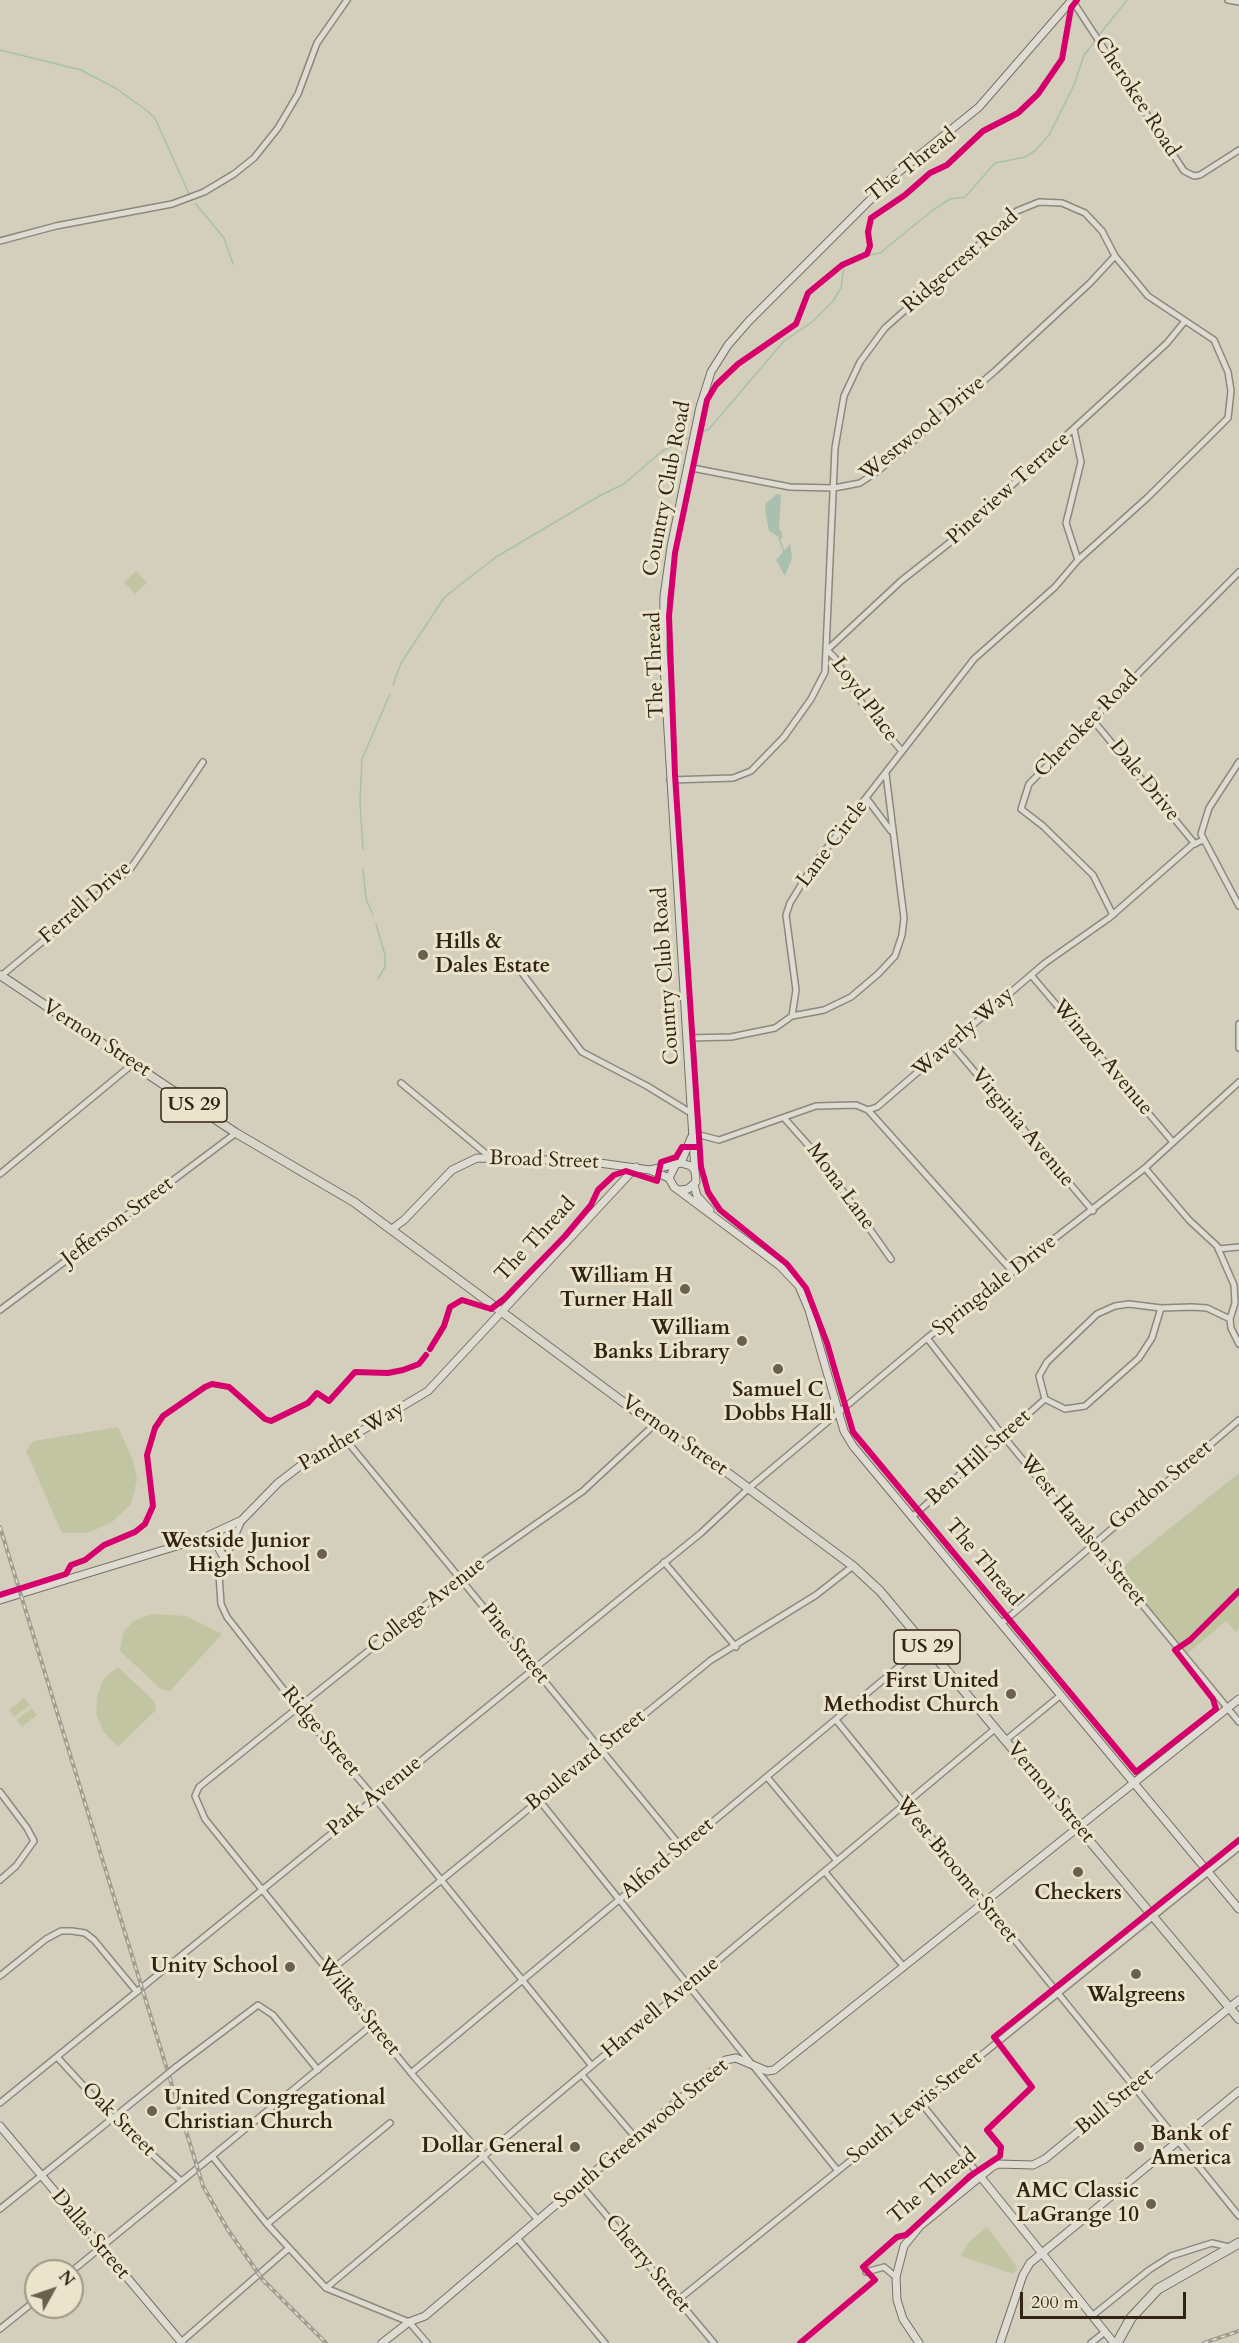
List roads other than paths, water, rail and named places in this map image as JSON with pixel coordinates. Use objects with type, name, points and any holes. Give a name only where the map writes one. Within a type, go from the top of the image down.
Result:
[{"type":"highway","points":[[1115,2343],[1143,2302],[1166,2283],[1235,2246]]},
{"type":"main road","name":"Vernon Street","points":[[0,976],[236,1133],[354,1202],[654,1425],[749,1488],[853,1566],[877,1588],[1239,2019]]},
{"type":"street","points":[[0,241],[56,226],[172,204],[204,192],[234,174],[258,153],[278,128],[298,94],[317,43],[347,0]]},
{"type":"street","name":"Cherokee Road","points":[[1072,0],[1184,171],[1194,176],[1200,175],[1239,150]]},
{"type":"street","name":"Country Club Road","points":[[695,1171],[670,780],[664,666],[664,596],[687,467],[700,407],[711,372],[728,345],[895,175],[986,100],[1072,0]]},
{"type":"street","points":[[1228,0],[1239,2]]},
{"type":"street","name":"Ridgecrest Road","points":[[670,780],[733,778],[751,771],[784,737],[811,699],[825,672],[835,448],[844,396],[860,362],[885,328],[1017,211],[1040,202],[1062,203],[1085,213],[1102,231],[1115,256],[1148,296],[1214,340],[1222,354],[1231,388],[1228,418],[1147,498],[1078,561],[1055,587],[974,659],[901,750]]},
{"type":"street","name":"Westwood Drive","points":[[687,467],[790,487],[834,488],[860,483],[878,471],[995,370],[1098,275],[1115,256]]},
{"type":"street","name":"Pineview Terrace","points":[[827,650],[901,581],[972,525],[1167,343],[1185,321]]},
{"type":"street","points":[[1074,429],[1081,462],[1066,523],[1078,561]]},
{"type":"street","name":"Cherokee Road","points":[[1113,915],[1093,875],[1043,826],[1021,809],[1029,784],[1239,572]]},
{"type":"street","name":"Loyd Place","points":[[827,650],[835,658],[866,708],[901,750]]},
{"type":"street","name":"Dale Drive","points":[[1092,719],[1195,844]]},
{"type":"street","name":"Lane Circle","points":[[792,1016],[796,990],[786,915],[790,903],[812,867],[867,799],[901,750]]},
{"type":"street","name":"Ferrell Drive","points":[[0,976],[131,867],[202,762]]},
{"type":"street","points":[[1239,762],[1209,808],[1203,824],[1203,840],[1239,906]]},
{"type":"street","points":[[688,1038],[731,1037],[775,1028],[792,1016],[824,1010],[851,997],[895,956],[902,936],[904,918],[886,774]]},
{"type":"street","points":[[867,799],[893,834]]},
{"type":"street","name":"Waverly Way","points":[[868,1110],[877,1107],[952,1045],[1057,953],[1113,915],[1124,902],[1203,840]]},
{"type":"street","points":[[519,969],[582,1052],[647,1086],[691,1113]]},
{"type":"street","name":"Winzor Avenue","points":[[1031,975],[1172,1141]]},
{"type":"street","points":[[1239,1024],[1239,1048]]},
{"type":"street","name":"Virginia Avenue","points":[[952,1045],[1093,1211]]},
{"type":"street","points":[[0,1174],[134,1063]]},
{"type":"street","name":"Springdale Drive","points":[[749,1488],[927,1338],[1093,1211],[1145,1168],[1239,1082]]},
{"type":"street","points":[[401,1083],[490,1157]]},
{"type":"street","points":[[691,1135],[719,1140],[785,1119],[816,1106],[856,1105],[868,1110],[1013,1272]]},
{"type":"street","name":"Mona Lane","points":[[785,1119],[818,1156],[891,1260]]},
{"type":"street","name":"Jefferson Street","points":[[0,1310],[236,1133]]},
{"type":"street","name":"Country Club Road","points":[[678,1164],[691,1135]]},
{"type":"street","name":"Broad Street","points":[[392,1229],[404,1220],[452,1170],[470,1160],[490,1157],[585,1161],[636,1167],[669,1178]]},
{"type":"street","points":[[715,1215],[697,1196],[694,1185],[695,1171],[691,1166],[678,1164],[669,1178],[672,1185],[786,1270],[799,1286],[809,1310],[844,1431],[853,1446],[1239,1909]]},
{"type":"street","name":"Broad Street","points":[[650,1170],[678,1164]]},
{"type":"street","name":"Panther Way","points":[[0,1600],[204,1538],[242,1520],[288,1474],[324,1449],[346,1440],[428,1391],[636,1167]]},
{"type":"street","points":[[1145,1168],[1218,1249],[1234,1286],[1235,1303],[1230,1319],[1231,1328],[1239,1344]]},
{"type":"street","points":[[680,1190],[694,1185]]},
{"type":"street","points":[[1218,1249],[1239,1247]]},
{"type":"street","points":[[1161,1308],[1152,1338],[1139,1358],[1085,1406],[1065,1409],[1045,1399],[1039,1376],[1047,1362],[1097,1314],[1129,1304],[1161,1308],[1207,1308],[1230,1319]]},
{"type":"street","name":"West Haralson Street","points":[[927,1338],[1004,1437],[1239,1722]]},
{"type":"street","name":"Ben Hill Street","points":[[912,1517],[1045,1399]]},
{"type":"street","name":"Gordon Street","points":[[1002,1623],[1239,1420]]},
{"type":"street","name":"College Avenue","points":[[199,1787],[459,1578],[583,1491],[654,1425]]},
{"type":"street","name":"Pine Street","points":[[346,1440],[682,1848]]},
{"type":"street","name":"Park Avenue","points":[[0,2103],[664,1562],[749,1488]]},
{"type":"street","name":"Ridge Street","points":[[242,1520],[219,1574],[219,1593],[227,1617],[298,1708],[374,1797],[592,2066]]},
{"type":"street","points":[[204,1538],[216,1543],[224,1558]]},
{"type":"street","points":[[664,1562],[736,1647]]},
{"type":"street","name":"Boulevard Street","points":[[330,1971],[711,1660],[736,1647],[816,1595],[853,1566]]},
{"type":"street","name":"Alford Street","points":[[411,2073],[521,1979],[925,1645]]},
{"type":"street","points":[[1006,1740],[1061,1695]]},
{"type":"street","name":"South Greenwood Street","points":[[382,2343],[409,2322],[425,2316],[726,2060],[736,2058],[767,2070],[774,2070],[1239,1699]]},
{"type":"street","name":"West Broome Street","points":[[836,1720],[983,1904],[1239,2216]]},
{"type":"street","name":"Harwell Avenue","points":[[326,2288],[996,1728]]},
{"type":"street","points":[[767,1777],[837,1861]]},
{"type":"street","name":"Wilkes Street","points":[[199,1787],[195,1796],[205,1819],[411,2073],[538,2220]]},
{"type":"street","points":[[0,1792],[34,1841],[16,1866],[0,1880]]},
{"type":"street","points":[[539,1800],[838,2170]]},
{"type":"street","name":"South Lewis Street","points":[[678,2300],[1239,1847]]},
{"type":"street","points":[[825,1872],[904,1967]]},
{"type":"street","points":[[0,1976],[46,1939],[61,1931],[72,1930],[85,1933],[94,1940],[137,1992]]},
{"type":"street","name":"Bull Street","points":[[896,2277],[902,2253],[909,2239],[980,2176],[998,2164],[1023,2166],[1044,2159],[1134,2088],[1239,2000]]},
{"type":"street","points":[[0,2209],[39,2175],[258,2005],[273,2014],[318,2070]]},
{"type":"street","points":[[84,2262],[372,2025]]},
{"type":"street","name":"Oak Street","points":[[57,2057],[113,2118],[181,2181]]},
{"type":"street","points":[[582,2074],[635,2137]]},
{"type":"street","points":[[1000,2343],[1026,2268],[1239,2091]]},
{"type":"street","points":[[921,2103],[1115,2343]]},
{"type":"street","points":[[267,2224],[390,2122]]},
{"type":"street","name":"Dallas Street","points":[[0,2126],[181,2343]]},
{"type":"street","points":[[212,2156],[267,2224],[326,2288],[409,2322],[427,2343]]},
{"type":"street","name":"Cherry Street","points":[[580,2184],[714,2343]]},
{"type":"street","points":[[517,2238],[605,2343]]},
{"type":"street","points":[[1092,2316],[1149,2270],[1171,2256],[1212,2243],[1235,2246]]},
{"type":"street","points":[[181,2343],[289,2248]]},
{"type":"street","points":[[866,2272],[884,2267],[896,2277],[897,2300],[903,2319],[919,2343]]},
{"type":"street","points":[[0,2328],[24,2309]]},
{"type":"street","points":[[1091,2343],[1105,2332]]},
{"type":"waterway","points":[[1100,34],[1127,0]]},
{"type":"waterway","points":[[702,432],[709,429],[784,341],[812,322],[833,301],[841,288],[844,266],[855,258],[880,253],[933,210],[950,199],[965,197],[995,163],[1025,157],[1036,150],[1049,135],[1074,85],[1084,55],[1095,41]]},
{"type":"waterway","points":[[0,50],[81,70],[117,89],[146,110],[155,118],[189,194]]},
{"type":"waterway","points":[[195,203],[224,238],[233,264]]},
{"type":"waterway","points":[[393,685],[401,663],[444,598],[496,557],[601,495],[624,484],[662,451],[689,438]]},
{"type":"waterway","points":[[779,538],[784,552]]},
{"type":"waterway","points":[[363,849],[360,802],[362,759],[390,694]]},
{"type":"waterway","points":[[363,869],[366,899],[373,915]]},
{"type":"waterway","points":[[376,924],[385,955],[385,967],[378,979]]},
{"type":"railway","points":[[0,1527],[203,2186],[228,2230],[263,2280],[326,2343]]},
{"type":"railway","points":[[1204,2343],[1239,2331]]},
{"type":"place","name":"Hills & Dales Estate","points":[[423,955]]},
{"type":"place","name":"William H Turner Hall","points":[[685,1289]]},
{"type":"place","name":"William Banks Library","points":[[742,1341]]},
{"type":"place","name":"Samuel C Dobbs Hall","points":[[778,1369]]},
{"type":"place","name":"Westside Junior High School","points":[[322,1554]]},
{"type":"place","name":"First United Methodist Church","points":[[1011,1694]]},
{"type":"place","name":"Checkers","points":[[1078,1872]]},
{"type":"place","name":"Unity School","points":[[290,1967]]},
{"type":"place","name":"Walgreens","points":[[1136,1974]]},
{"type":"place","name":"United Congregational Christian Church","points":[[152,2111]]},
{"type":"place","name":"Dollar General","points":[[575,2147]]},
{"type":"place","name":"Bank of America","points":[[1139,2147]]},
{"type":"place","name":"AMC Classic LaGrange 10","points":[[1151,2204]]}]
